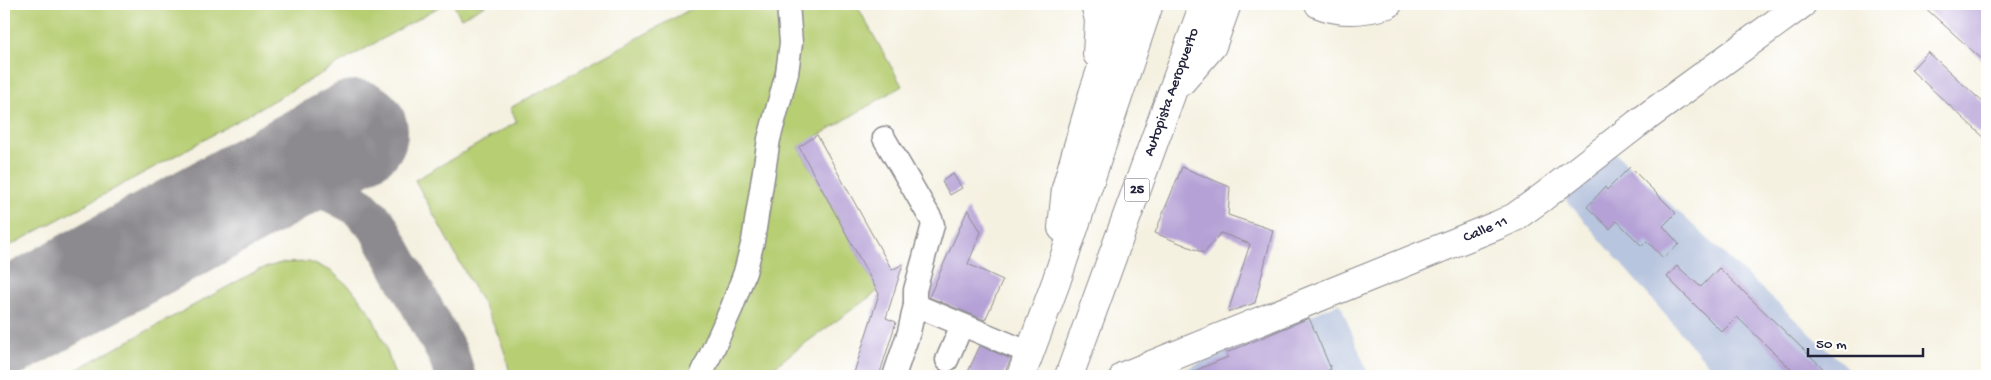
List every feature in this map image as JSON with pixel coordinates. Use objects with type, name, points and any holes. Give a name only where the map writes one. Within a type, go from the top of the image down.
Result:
[{"type":"main road","points":[[1093,94],[1099,20],[1095,4]]},
{"type":"main road","points":[[1056,282],[1066,188],[1093,94],[1123,4]]},
{"type":"main road","points":[[1025,364],[1056,282],[1148,4]]},
{"type":"main road","name":"Autopista Aeropuerto","points":[[1069,376],[1204,4]]},
{"type":"main road","points":[[1172,94],[1212,46],[1227,4]]},
{"type":"main road","points":[[1319,4],[1336,9],[1364,10],[1388,4]]},
{"type":"main road","name":"Calle 11","points":[[1124,376],[1515,217],[1636,124],[1802,4]]},
{"type":"lane","points":[[701,376],[732,307],[745,272],[753,241],[769,139],[787,73],[791,43],[788,4]]},
{"type":"lane","points":[[884,138],[933,225],[915,290],[915,305],[909,332],[894,376]]},
{"type":"lane","points":[[915,305],[962,325],[1025,364]]},
{"type":"lane","points":[[947,360],[962,325]]},
{"type":"shaded area","points":[[1614,152],[1856,376],[1718,376],[1560,193]]},
{"type":"shaded area","points":[[1340,303],[1369,376],[1169,376]]},
{"type":"green space","points":[[4,4],[444,4],[193,146],[4,249]]},
{"type":"green space","points":[[453,4],[487,4],[461,18]]},
{"type":"green space","points":[[700,4],[856,4],[902,86],[799,147],[878,291],[763,376],[510,376],[499,336],[415,180],[517,122],[510,108]]},
{"type":"green space","points":[[309,262],[331,271],[352,289],[371,314],[385,345],[395,376],[65,376],[258,270],[281,263]]},
{"type":"building","points":[[1921,4],[1987,4],[1987,64]]},
{"type":"building","points":[[1928,52],[1987,106],[1987,140],[1911,70]]},
{"type":"building","points":[[817,135],[892,270],[903,264],[886,318],[896,322],[879,376],[853,376],[879,294],[799,147]]},
{"type":"building","points":[[1182,167],[1230,187],[1228,215],[1273,230],[1255,303],[1228,312],[1250,244],[1221,233],[1204,253],[1155,233]]},
{"type":"building","points":[[1630,167],[1676,213],[1663,226],[1679,244],[1663,258],[1647,241],[1642,246],[1617,221],[1610,229],[1587,207],[1605,187],[1607,190]]},
{"type":"building","points":[[953,174],[962,188],[950,195],[942,181]]},
{"type":"building","points":[[968,209],[981,232],[968,264],[1003,280],[985,320],[929,297]]},
{"type":"building","points":[[1677,266],[1701,287],[1719,268],[1831,376],[1798,376],[1737,317],[1722,332],[1667,277]]},
{"type":"building","points":[[1309,318],[1331,369],[1315,376],[1182,376],[1228,357],[1226,353]]},
{"type":"building","points":[[980,346],[1011,359],[1003,376],[966,376]]},
{"type":"taxiway","points":[[227,202],[269,186],[298,184],[328,190],[357,205],[377,225],[449,356],[455,376]]},
{"type":"runway","points":[[4,325],[356,132]]}]
